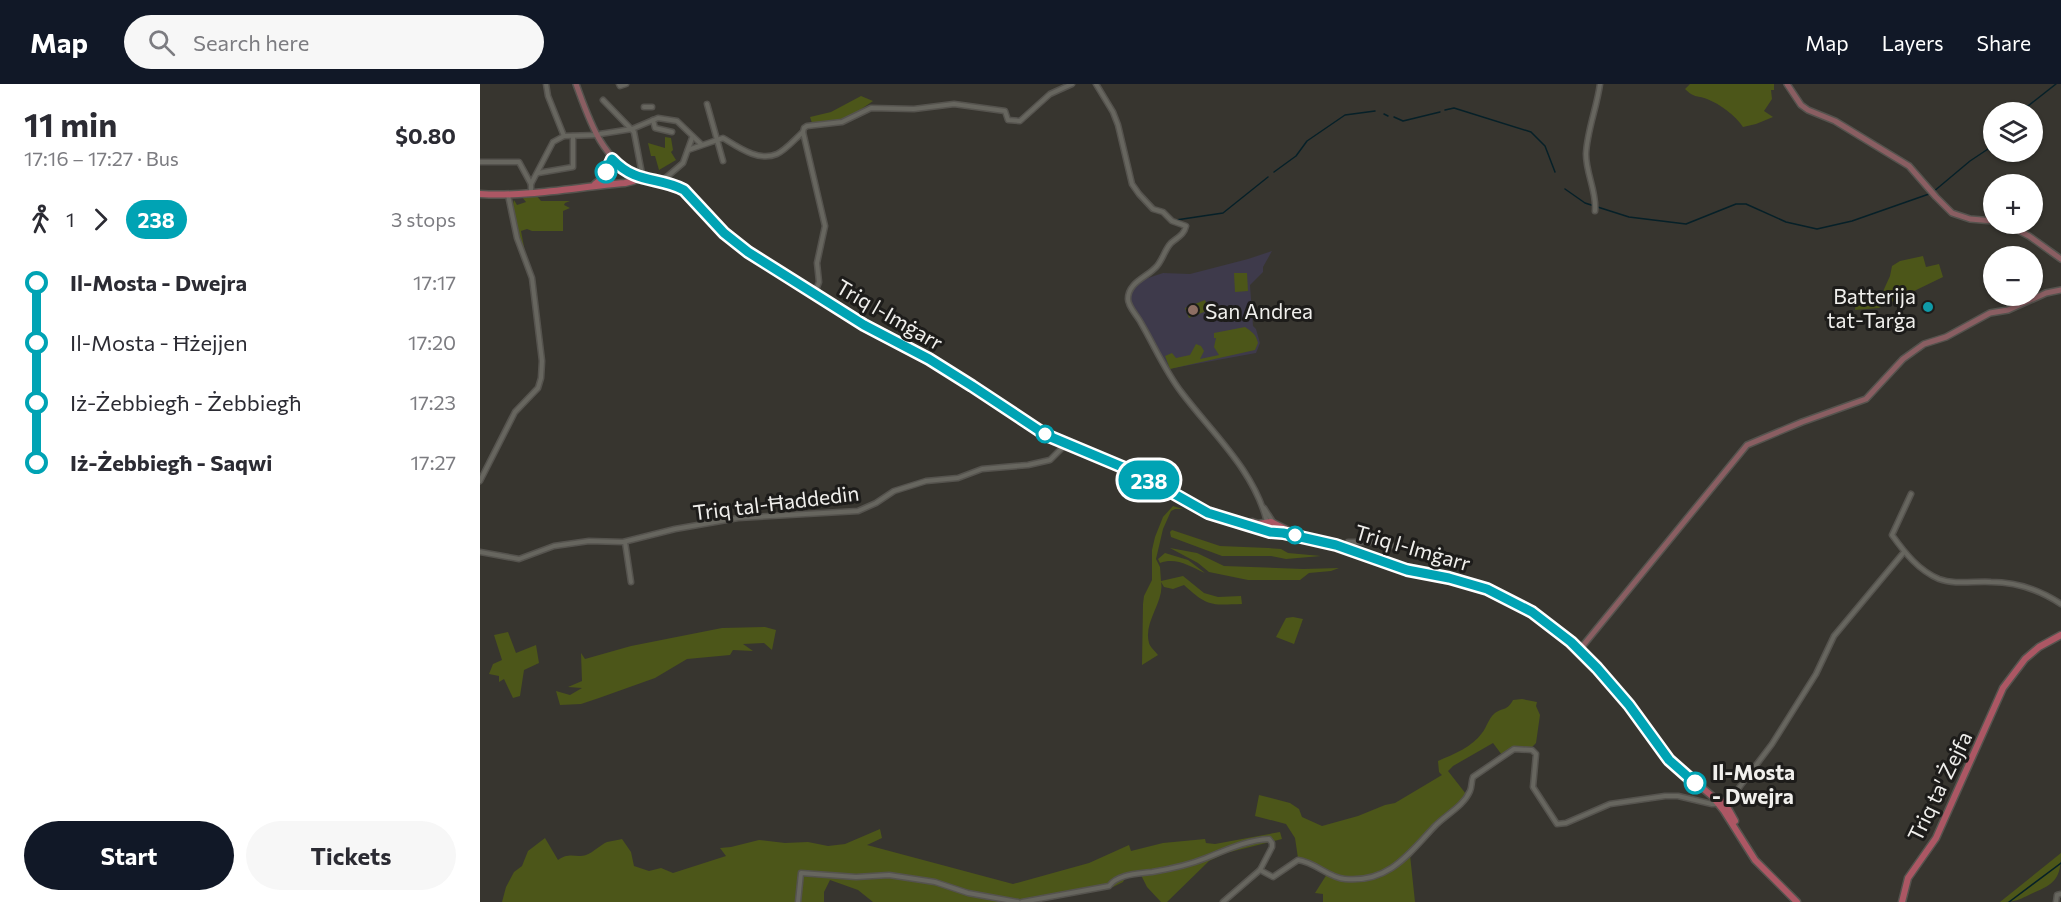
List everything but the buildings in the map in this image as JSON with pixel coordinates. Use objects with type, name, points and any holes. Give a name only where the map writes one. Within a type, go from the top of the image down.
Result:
[{"type":"main road","points":[[592,186],[604,177],[612,159]]},
{"type":"main road","points":[[604,177],[604,181],[609,184]]},
{"type":"main road","name":"Triq l-Imġarr","points":[[640,177],[677,183],[686,188],[726,231],[750,250],[853,315],[956,372],[1067,442],[1106,455],[1209,510],[1347,545],[1392,561],[1456,576],[1498,591],[1546,619],[1581,648],[1623,692],[1671,759],[1725,804],[1750,849],[1799,902]]},
{"type":"main road","name":"Triq l-Imġarr","points":[[640,177],[684,190],[724,233],[756,258],[864,325],[929,359],[1046,435],[1139,474],[1208,513],[1269,524],[1407,570],[1449,578],[1487,589],[1532,612],[1571,642],[1594,665],[1627,702],[1669,760],[1725,804],[1728,817],[1755,860],[1799,902]]},
{"type":"main road","points":[[480,194],[531,193],[633,182],[640,177]]},
{"type":"main road","name":"Triq ta' Żejfa","points":[[1902,902],[1910,874],[1936,838],[2003,688],[2017,668],[2039,647],[2061,637]]},
{"type":"street","points":[[546,84],[564,136]]},
{"type":"street","points":[[577,84],[598,134],[612,159],[640,177]]},
{"type":"street","points":[[619,84],[620,86],[626,84]]},
{"type":"street","points":[[688,150],[723,138],[747,153],[770,155],[779,153],[807,126],[842,122],[871,108],[914,109],[957,104],[1005,111],[1008,120],[1020,121],[1050,94],[1072,84]]},
{"type":"street","points":[[1096,84],[1118,125],[1132,184],[1138,194],[1153,209],[1163,212],[1172,221],[1185,225],[1184,233],[1169,245],[1156,268],[1131,288],[1128,301],[1150,338],[1159,360],[1182,393],[1238,461],[1269,524]]},
{"type":"street","points":[[1595,211],[1596,204],[1586,153],[1598,104],[1600,84]]},
{"type":"street","points":[[1787,84],[1801,105],[1808,110],[1835,121],[1909,166],[1952,213],[1970,219],[1983,220]]},
{"type":"street","points":[[603,100],[632,129],[642,174],[640,177]]},
{"type":"street","points":[[706,104],[723,161]]},
{"type":"street","points":[[644,107],[652,107]]},
{"type":"street","points":[[531,184],[553,142],[564,136],[632,129],[658,118],[677,121],[692,138],[701,144]]},
{"type":"street","points":[[653,120],[655,128],[672,132]]},
{"type":"street","points":[[803,132],[825,226],[817,263],[819,282],[816,290]]},
{"type":"street","points":[[598,134],[619,164],[640,177]]},
{"type":"street","points":[[538,172],[573,167],[573,136]]},
{"type":"street","points":[[662,181],[683,163],[692,138]]},
{"type":"street","points":[[480,162],[519,162],[531,184],[531,193]]},
{"type":"street","points":[[480,481],[515,412],[538,388],[541,378],[542,361],[532,278],[517,238],[508,195]]},
{"type":"street","points":[[2025,234],[2061,258]]},
{"type":"street","points":[[1581,648],[1747,445],[1866,399],[1905,357],[1924,344],[1946,337],[1990,313],[2008,310],[2046,293],[2061,290]]},
{"type":"street","name":"Triq tal-Ħaddedin","points":[[480,552],[519,559],[554,546],[589,541],[625,542],[675,529],[738,518],[858,511],[872,506],[894,491],[927,481],[960,478],[981,469],[1028,465],[1050,460],[1066,444]]},
{"type":"street","points":[[1911,494],[1892,535],[1917,566],[1941,580],[2008,583],[2038,591],[2061,604]]},
{"type":"street","points":[[1260,503],[1269,524]]},
{"type":"street","points":[[625,542],[631,582]]},
{"type":"street","points":[[1347,545],[1348,542],[1373,542],[1394,546]]},
{"type":"street","points":[[1262,871],[1268,876],[1274,876],[1298,860],[1344,879],[1366,878],[1391,869],[1411,853],[1437,824],[1459,806],[1470,791],[1473,777],[1515,749],[1533,750],[1536,754],[1533,786],[1557,824],[1566,823],[1610,804],[1665,796],[1725,804],[1772,744],[1809,686],[1834,636],[1904,552]]},
{"type":"street","points":[[798,902],[801,873],[856,877],[889,875],[935,882],[968,893],[1020,902],[1109,886],[1118,878],[1164,870],[1205,859],[1228,848],[1259,839],[1269,839],[1272,847],[1262,871],[1223,902]]},
{"type":"street","points":[[2056,902],[2059,894]]},
{"type":"shaded area","name":"San Andrea","points":[[1272,251],[1263,267],[1263,272],[1250,285],[1253,326],[1260,343],[1256,353],[1168,369],[1129,299],[1133,289],[1142,280],[1163,273],[1190,274]]},
{"type":"green space","points":[[1690,84],[1774,84],[1774,90],[1771,90],[1772,99],[1764,111],[1773,117],[1743,127],[1722,107],[1688,92],[1685,89]]},
{"type":"green space","points":[[861,96],[873,101],[844,121],[812,123],[810,117],[831,112]]},
{"type":"green space","points":[[665,137],[671,138],[673,150],[671,152],[676,160],[659,170],[655,156],[651,156],[648,143],[665,148]]},
{"type":"green space","points":[[536,195],[541,201],[570,201],[564,205],[570,208],[563,211],[563,231],[527,229],[521,231],[525,252],[517,232],[513,204],[514,200],[517,205],[526,202],[522,197]]},
{"type":"green space","points":[[1923,256],[1926,267],[1939,264],[1943,277],[1879,308],[1855,310],[1856,300],[1880,298],[1892,266],[1900,261]]},
{"type":"green space","points":[[1234,273],[1247,273],[1248,291],[1235,292]]},
{"type":"green space","points":[[1205,300],[1209,310],[1189,318],[1185,308]]},
{"type":"green space","points":[[1245,327],[1256,337],[1258,343],[1255,350],[1170,369],[1165,356],[1172,353],[1176,358],[1190,355],[1196,344],[1204,351],[1200,359],[1219,355],[1214,347],[1216,338],[1214,338],[1214,333]]},
{"type":"green space","points":[[1173,506],[1183,509],[1171,511],[1163,529],[1156,559],[1160,567],[1161,581],[1183,576],[1204,593],[1218,597],[1241,596],[1242,604],[1210,603],[1184,585],[1173,589],[1164,587],[1161,582],[1160,597],[1151,619],[1148,635],[1150,644],[1158,655],[1142,665],[1143,604],[1144,596],[1152,580],[1152,550],[1163,517]]},
{"type":"green space","points":[[1172,530],[1220,546],[1281,549],[1288,553],[1321,556],[1286,559],[1271,556],[1222,556],[1171,537]]},
{"type":"green space","points":[[1170,548],[1197,553],[1224,566],[1339,568],[1309,573],[1300,580],[1248,580],[1209,572],[1198,563]]},
{"type":"green space","points":[[1165,553],[1188,560],[1205,573],[1177,562],[1160,563],[1158,559]]},
{"type":"green space","points":[[1286,618],[1303,619],[1294,644],[1276,637]]},
{"type":"green space","points":[[765,627],[776,630],[772,650],[764,643],[743,644],[753,651],[733,650],[730,655],[687,659],[655,678],[581,704],[560,705],[556,691],[570,695],[582,688],[568,687],[582,681],[581,653],[585,659],[631,646],[722,628]]},
{"type":"green space","points":[[508,632],[516,653],[536,645],[539,663],[524,670],[520,696],[513,698],[504,679],[499,682],[499,676],[489,674],[493,664],[502,660],[494,635]]},
{"type":"green space","points":[[1513,700],[1537,702],[1536,706],[1540,715],[1536,743],[1531,748],[1513,748],[1502,755],[1493,743],[1453,766],[1448,771],[1466,794],[1458,807],[1393,867],[1379,874],[1340,878],[1304,858],[1298,858],[1295,838],[1286,824],[1255,816],[1259,795],[1290,803],[1299,809],[1302,817],[1322,826],[1395,803],[1442,775],[1439,772],[1438,761],[1473,742],[1495,713],[1507,707]]},
{"type":"green space","points":[[880,829],[882,838],[867,845],[1013,884],[1089,863],[1129,845],[1131,851],[1163,843],[1205,839],[1206,843],[1215,844],[1280,832],[1282,839],[1226,853],[1209,861],[1167,902],[1161,902],[1147,887],[1141,875],[1125,878],[1123,882],[1113,887],[1112,884],[1029,902],[873,902],[858,890],[830,880],[824,892],[824,902],[502,902],[506,887],[514,872],[522,866],[528,851],[545,838],[558,860],[566,856],[586,855],[607,842],[622,839],[631,852],[634,866],[649,871],[661,868],[673,873],[726,856],[720,848],[759,840],[785,843],[808,842],[828,846],[845,844]]},
{"type":"green space","points":[[2061,853],[2060,869],[2052,883],[2017,900],[2000,902]]},
{"type":"green space","points":[[1410,855],[1415,902],[1323,902],[1323,894],[1315,893],[1327,874],[1350,881],[1371,879],[1391,870]]},
{"type":"waterway","points":[[2033,102],[2056,84]]},
{"type":"waterway","points":[[1445,110],[1454,108],[1531,132],[1545,146],[1555,172]]},
{"type":"waterway","points":[[1274,172],[1296,156],[1307,141],[1345,115],[1375,111]]},
{"type":"waterway","points":[[1394,117],[1403,121],[1440,112]]},
{"type":"waterway","points":[[1384,114],[1388,116]]},
{"type":"waterway","points":[[1933,192],[1983,152]]},
{"type":"waterway","points":[[1176,220],[1223,213],[1268,177]]},
{"type":"waterway","points":[[1565,189],[1585,203],[1629,217],[1686,224],[1736,204],[1746,204],[1786,222],[1817,229],[1852,221],[1929,194]]},
{"type":"waterway","points":[[2009,902],[2061,863]]},
{"type":"bus line","name":"238","points":[[606,172],[612,159],[639,178],[676,186],[684,190],[724,233],[748,252],[864,325],[929,359],[1046,435],[1139,474],[1208,513],[1270,532],[1336,545],[1407,570],[1449,578],[1487,589],[1516,602],[1544,620],[1571,642],[1606,677],[1622,695],[1669,760],[1695,783]]},
{"type":"place","name":"Batterija tat-Tarġa","points":[[1928,307]]},
{"type":"place","name":"San Andrea","points":[[1193,310]]},
{"type":"place","name":"Il-Mosta - Dwejra","points":[[1695,783]]}]
